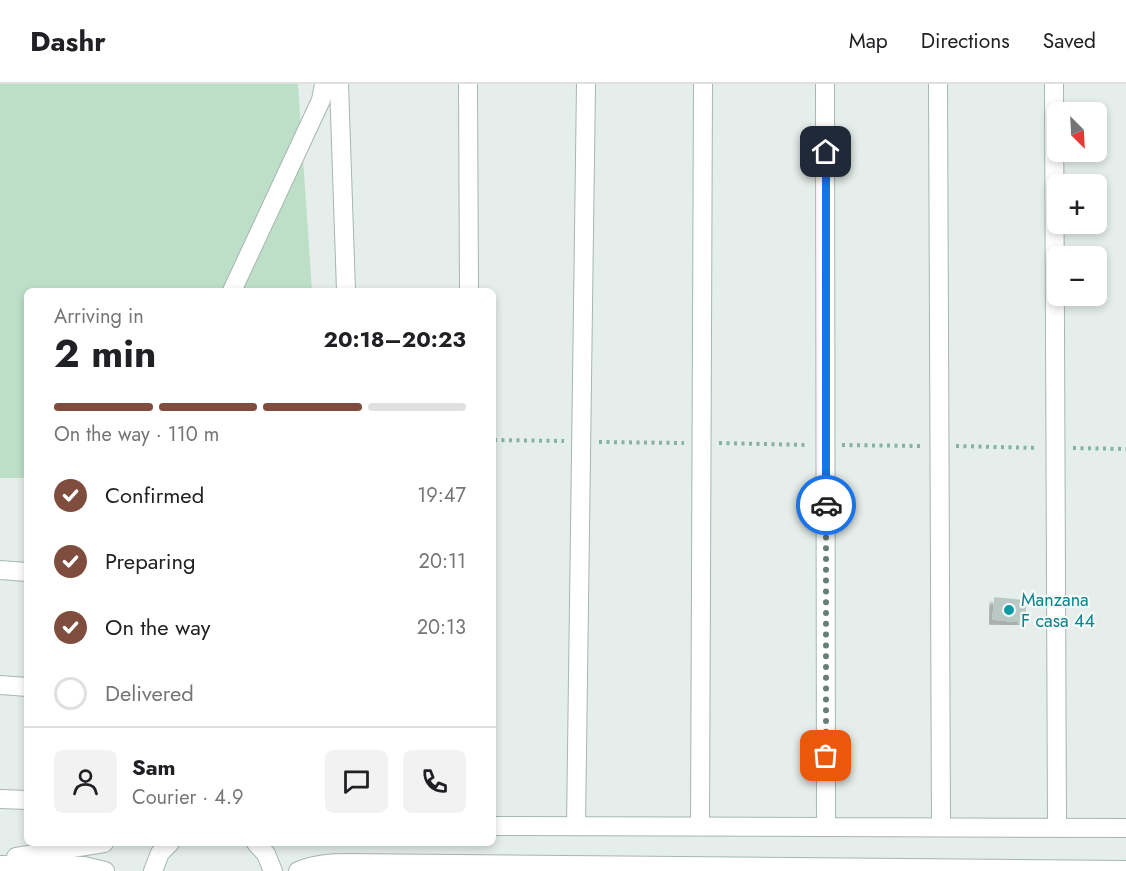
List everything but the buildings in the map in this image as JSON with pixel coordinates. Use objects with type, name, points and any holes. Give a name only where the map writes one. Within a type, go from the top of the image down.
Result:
[{"type":"street","points":[[233,288],[321,100],[324,84]]},
{"type":"street","points":[[339,84],[346,288]]},
{"type":"street","points":[[468,84],[469,288]]},
{"type":"street","points":[[576,826],[586,84]]},
{"type":"street","points":[[700,827],[703,84]]},
{"type":"street","points":[[825,84],[826,827]]},
{"type":"street","points":[[938,84],[941,828]]},
{"type":"street","points":[[1054,84],[1057,828]]},
{"type":"street","points":[[0,570],[24,572]]},
{"type":"street","points":[[0,685],[24,687]]},
{"type":"street","points":[[0,799],[24,800]]},
{"type":"street","points":[[496,826],[1126,828]]},
{"type":"street","points":[[0,860],[86,846]]},
{"type":"street","points":[[153,871],[160,853],[167,846]]},
{"type":"street","points":[[259,846],[266,854],[273,871]]},
{"type":"street","points":[[298,871],[327,863],[789,869],[1126,870]]},
{"type":"street","points":[[0,865],[84,867],[105,871]]},
{"type":"green space","points":[[0,84],[298,84],[312,288],[24,288],[24,478],[0,478]]},
{"type":"way so far","points":[[826,505],[826,756]]},
{"type":"place","name":"Manzana F casa 44","points":[[1009,610]]},
{"type":"route","points":[[826,152],[826,505]]}]
